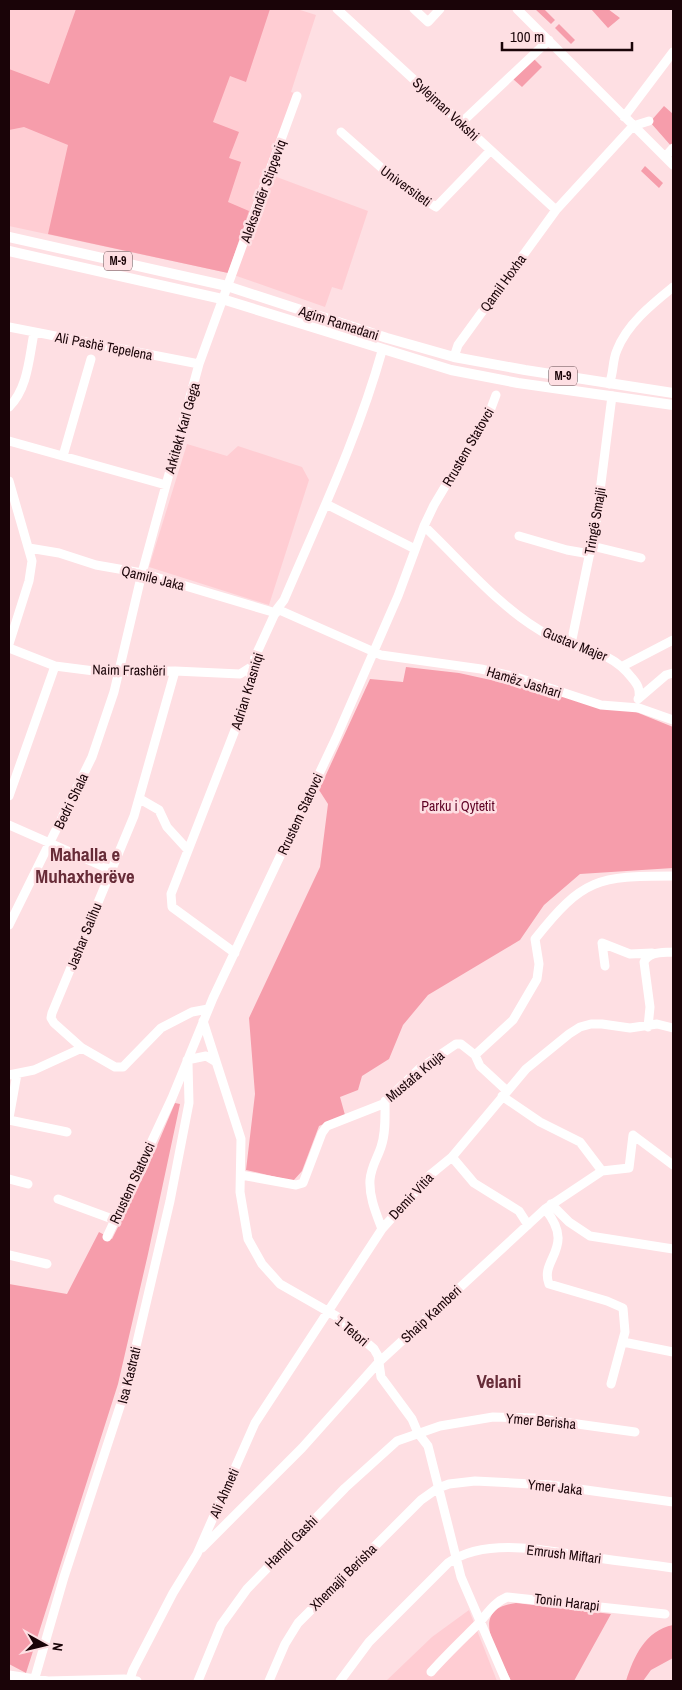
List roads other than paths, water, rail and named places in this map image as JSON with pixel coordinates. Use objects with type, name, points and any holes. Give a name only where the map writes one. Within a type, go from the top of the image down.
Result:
[{"type":"main road","name":"Agim Ramadani","points":[[9,237],[227,286],[387,338],[454,357],[609,384],[673,393]]},
{"type":"main road","name":"Agim Ramadani","points":[[9,251],[222,299],[382,351],[429,364],[500,380],[673,405]]},
{"type":"street","name":"Sylejman Vokshi","points":[[337,9],[556,210]]},
{"type":"street","points":[[414,9],[428,22],[440,9]]},
{"type":"street","points":[[517,9],[673,165]]},
{"type":"street","points":[[462,123],[549,40]]},
{"type":"street","points":[[624,117],[673,52]]},
{"type":"street","name":"Aleksandër Stipçeviq","points":[[227,286],[297,96]]},
{"type":"street","points":[[633,126],[649,121]]},
{"type":"street","name":"Qamil Hoxha","points":[[454,357],[455,349],[556,210],[633,126]]},
{"type":"street","name":"Universiteti","points":[[341,132],[402,186],[436,207],[490,151]]},
{"type":"street","points":[[665,157],[673,148]]},
{"type":"street","name":"Arkitekt Karl Gega","points":[[119,671],[142,573],[199,364],[227,286]]},
{"type":"street","points":[[609,384],[613,360],[622,340],[636,321],[673,287]]},
{"type":"street","name":"Ali Pashë Tepelena","points":[[9,327],[199,364]]},
{"type":"street","points":[[9,407],[18,396],[28,370],[34,333]]},
{"type":"street","name":"Adrian Krasniqi","points":[[234,953],[172,907],[171,894],[244,707],[251,667],[284,600],[326,504],[346,454],[382,351]]},
{"type":"street","points":[[64,456],[91,360]]},
{"type":"street","name":"Rrustem Statovci","points":[[107,1237],[208,1009],[336,738],[424,526],[434,505],[490,411],[496,395]]},
{"type":"street","name":"Tringë Smajli","points":[[571,644],[591,550],[612,396]]},
{"type":"street","points":[[9,442],[166,485]]},
{"type":"street","points":[[9,482],[32,561],[29,581],[9,644]]},
{"type":"street","points":[[326,504],[415,549]]},
{"type":"street","name":"Gustav Majer","points":[[424,526],[517,615],[551,637],[614,659],[623,666],[637,684],[640,691],[638,698]]},
{"type":"street","points":[[519,536],[567,550],[591,550],[641,558]]},
{"type":"street","name":"Qamile Jaka","points":[[29,548],[52,552],[96,565],[142,573],[290,613],[372,653]]},
{"type":"street","points":[[623,666],[673,640]]},
{"type":"street","name":"Naim Frashëri","points":[[9,648],[55,666],[102,672],[175,671],[240,674],[251,667]]},
{"type":"street","name":"Hamëz Jashari","points":[[372,653],[397,658],[446,662],[480,668],[516,677],[601,705],[630,706],[673,720]]},
{"type":"street","points":[[9,796],[55,666]]},
{"type":"street","name":"Bedri Shala","points":[[9,925],[92,757],[119,671]]},
{"type":"street","name":"Jashar Salihu","points":[[82,1048],[51,1018],[140,799],[175,671]]},
{"type":"street","points":[[630,706],[666,675],[673,673]]},
{"type":"street","points":[[140,799],[158,810],[167,826],[188,850]]},
{"type":"street","points":[[9,826],[111,870]]},
{"type":"street","points":[[602,1171],[580,1142],[540,1122],[504,1093],[480,1066],[476,1055],[505,1030],[520,1009],[540,972],[535,938],[575,895],[589,885],[606,880],[627,876],[673,876]]},
{"type":"street","points":[[605,966],[602,943],[630,954],[673,952]]},
{"type":"street","points":[[648,1027],[650,1007],[644,962],[646,958],[655,953]]},
{"type":"street","points":[[67,1132],[9,1119],[13,1075],[34,1070],[82,1048],[116,1067],[123,1067],[161,1028],[192,1012],[208,1009]]},
{"type":"street","name":"1 Tetori","points":[[203,1021],[242,1139],[240,1192],[248,1238],[262,1264],[280,1284],[336,1316],[374,1349],[378,1356],[381,1377],[412,1419],[418,1434],[428,1446],[455,1558],[506,1681]]},
{"type":"street","name":"Demir Vitia","points":[[327,1311],[382,1229],[430,1175],[452,1157],[526,1069],[580,1027],[602,1024],[622,1028],[648,1027],[657,1024],[673,1028]]},
{"type":"street","name":"Mustafa Kruja","points":[[242,1175],[302,1184],[324,1129],[385,1101],[419,1069],[456,1044],[461,1044],[476,1055]]},
{"type":"street","points":[[187,1060],[206,1056],[216,1062]]},
{"type":"street","name":"Isa Kastrati","points":[[34,1681],[64,1578],[120,1410],[129,1376],[170,1201],[189,1103],[187,1060]]},
{"type":"street","points":[[382,1229],[370,1194],[370,1180],[372,1166],[382,1146],[385,1101]]},
{"type":"street","name":"Shaip Kamberi","points":[[197,1554],[302,1448],[378,1363],[548,1206],[602,1171],[629,1168],[633,1135],[673,1165]]},
{"type":"street","points":[[452,1157],[474,1182],[519,1211],[528,1225]]},
{"type":"street","points":[[9,1179],[28,1184]]},
{"type":"street","points":[[58,1199],[115,1220]]},
{"type":"street","points":[[548,1206],[590,1236],[673,1249]]},
{"type":"street","points":[[548,1206],[559,1236],[547,1276],[549,1284],[623,1308],[623,1342],[611,1384]]},
{"type":"street","points":[[9,1255],[47,1264]]},
{"type":"street","name":"Ali Ahmeti","points":[[134,1680],[133,1670],[173,1593],[197,1554],[255,1423],[327,1311]]},
{"type":"street","points":[[623,1342],[673,1352]]},
{"type":"street","name":"Ymer Berisha","points":[[418,1434],[465,1421],[513,1416],[635,1432]]},
{"type":"street","name":"Hamdi Gashi","points":[[198,1681],[221,1625],[259,1575],[389,1446],[418,1434]]},
{"type":"street","name":"Ymer Jaka","points":[[438,1488],[460,1482],[500,1482],[550,1485],[673,1502]]},
{"type":"street","name":"Xhemajli Berisha","points":[[269,1681],[285,1644],[298,1623],[421,1500],[438,1488]]},
{"type":"street","name":"Emrush Miftari","points":[[455,1558],[476,1550],[519,1548],[673,1568]]},
{"type":"street","points":[[340,1681],[369,1642],[455,1558]]},
{"type":"street","name":"Tonin Harapi","points":[[480,1622],[497,1601],[506,1597],[665,1614]]},
{"type":"street","points":[[431,1672],[480,1622]]},
{"type":"street","points":[[9,1675],[34,1681],[134,1680]]},
{"type":"district","name":"Mahalla e Muhaxherëve","points":[[85,865]]},
{"type":"district","name":"Velani","points":[[499,1381]]},
{"type":"park label","name":"Parku i Qytetit","points":[[458,806]]}]
